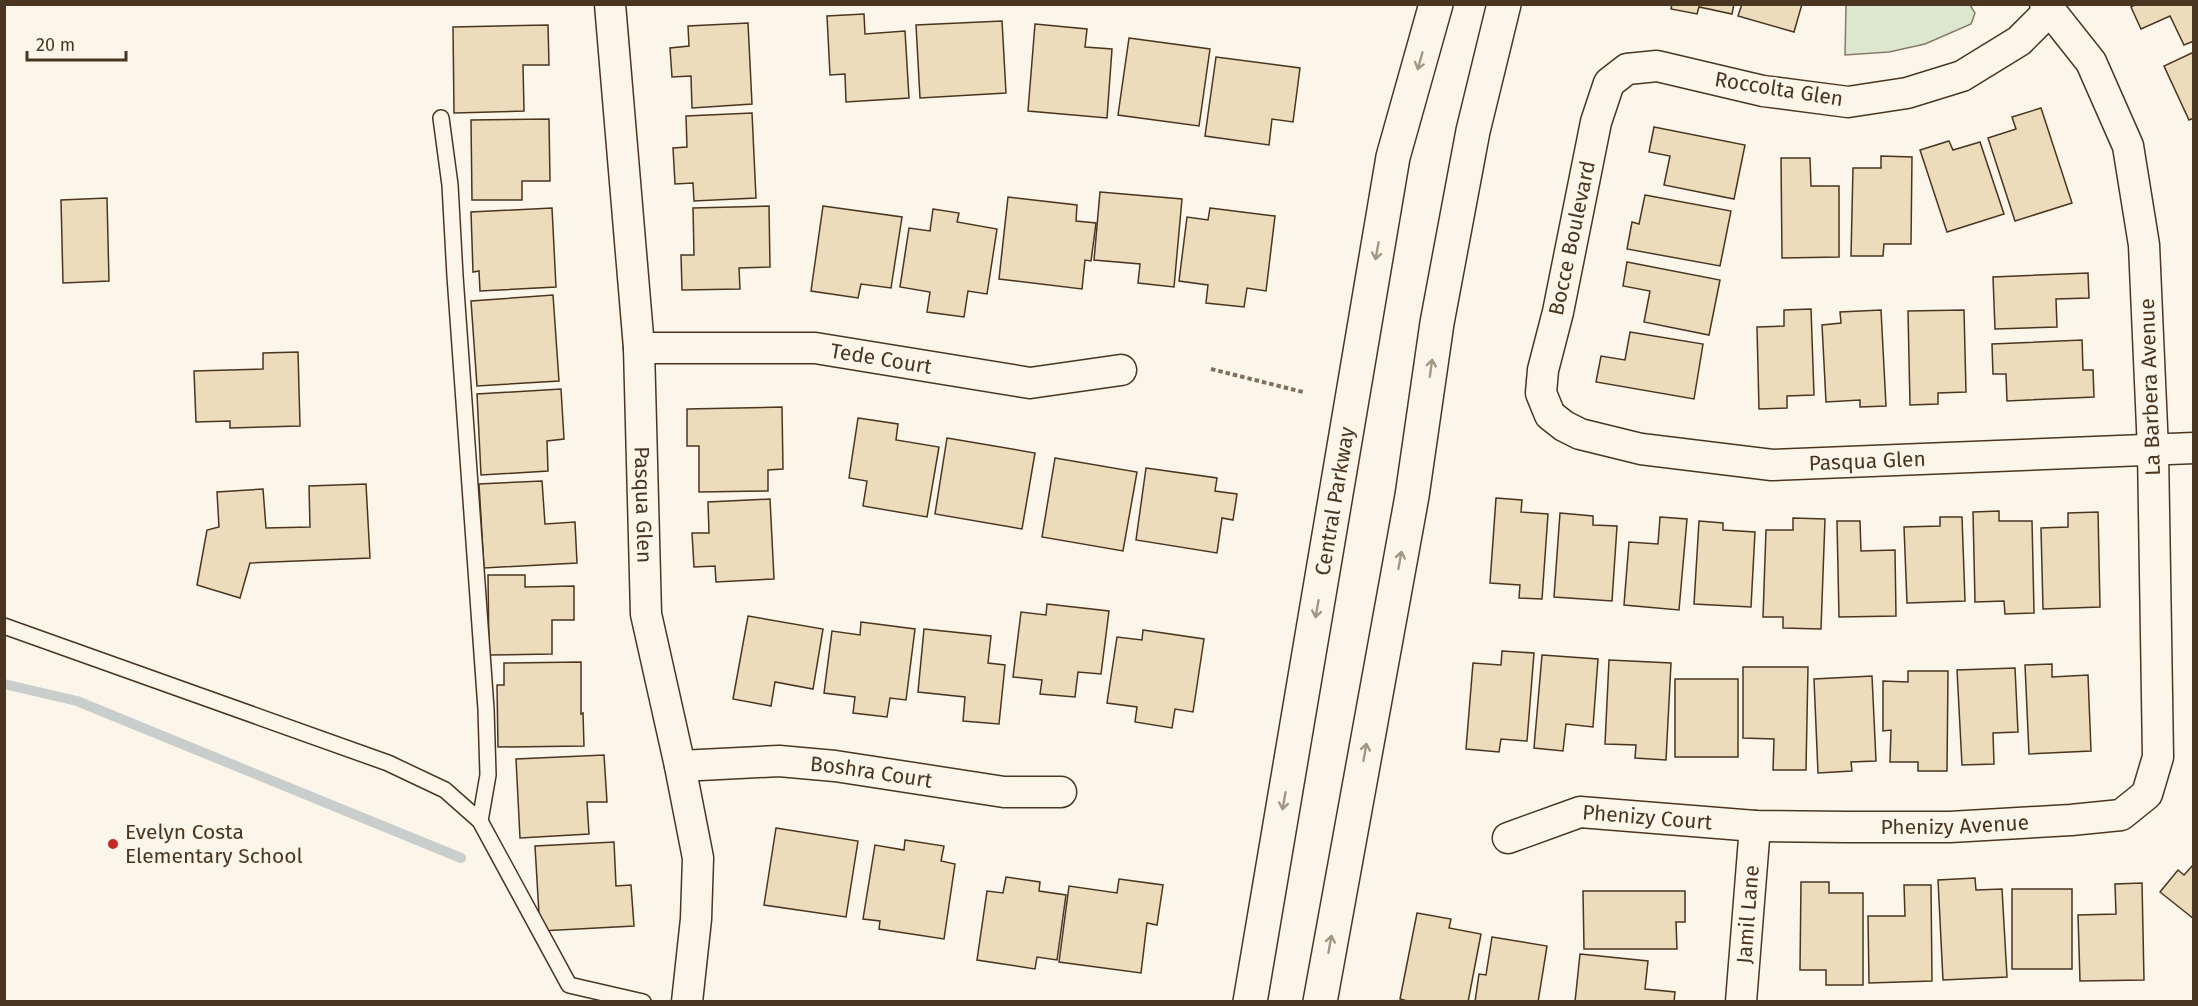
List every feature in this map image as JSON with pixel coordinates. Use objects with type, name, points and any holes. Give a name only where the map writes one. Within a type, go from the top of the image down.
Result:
[{"type":"main road","name":"Central Parkway","points":[[1250,1002],[1393,157],[1436,4]]},
{"type":"main road","points":[[1320,1002],[1412,496],[1437,323],[1473,131],[1504,4]]},
{"type":"street","name":"Pasqua Glen","points":[[610,4],[639,348],[646,614],[698,858],[696,919],[687,1002]]},
{"type":"street","name":"Roccolta Glen","points":[[1627,69],[1657,66],[1763,91],[1848,102],[1907,93],[1962,76],[2019,41],[2048,8]]},
{"type":"street","name":"La Barbera Avenue","points":[[2048,8],[2091,62],[2128,147],[2144,245],[2153,450],[2158,758],[2147,794]]},
{"type":"street","name":"Bocce Boulevard","points":[[1550,415],[1541,393],[1543,370],[1558,312],[1596,122],[1609,83],[1627,69]]},
{"type":"street","name":"Tede Court","points":[[639,348],[815,348],[1030,383],[1121,370]]},
{"type":"street","name":"Pasqua Glen","points":[[1550,415],[1564,426],[1580,434],[1641,449],[1772,465],[2193,448]]},
{"type":"street","name":"Boshra Court","points":[[680,766],[778,761],[835,766],[1004,792],[1061,792]]},
{"type":"street","name":"Phenizy Avenue","points":[[1755,826],[1950,827],[2072,820],[2121,815],[2147,794]]},
{"type":"street","name":"Phenizy Court","points":[[1508,838],[1581,812],[1755,826]]},
{"type":"street","name":"Jamil Lane","points":[[1741,1002],[1755,826]]},
{"type":"lane","points":[[441,118],[450,185],[486,709],[488,775],[480,821]]},
{"type":"lane","points":[[4,626],[388,763],[445,790],[480,821],[569,985],[643,1002]]},
{"type":"path","points":[[1211,369],[1303,392]]},
{"type":"green space","points":[[1846,5],[1970,5],[1975,13],[1971,24],[1925,44],[1889,52],[1845,55]]},
{"type":"building","points":[[1672,4],[1734,4],[1732,14],[1699,7],[1697,14],[1671,9]]},
{"type":"building","points":[[1742,4],[1802,4],[1794,32],[1738,16]]},
{"type":"building","points":[[2136,4],[2194,4],[2194,41],[2184,45],[2170,16],[2141,29],[2131,7]]},
{"type":"building","points":[[864,14],[865,34],[905,31],[909,98],[846,102],[845,74],[830,75],[827,16]]},
{"type":"building","points":[[1002,21],[1006,93],[920,98],[916,25]]},
{"type":"building","points":[[748,23],[752,104],[692,108],[691,76],[672,77],[670,48],[689,46],[688,26]]},
{"type":"building","points":[[1035,24],[1087,29],[1085,47],[1112,49],[1107,118],[1028,111]]},
{"type":"building","points":[[548,25],[549,65],[523,65],[524,111],[454,113],[453,27]]},
{"type":"building","points":[[1129,38],[1210,49],[1199,126],[1118,115]]},
{"type":"building","points":[[2194,52],[2194,118],[2189,120],[2164,66]]},
{"type":"building","points":[[1216,57],[1300,68],[1293,122],[1272,119],[1269,145],[1205,136]]},
{"type":"building","points":[[2041,108],[2072,203],[2015,221],[1988,138],[2016,129],[2012,117]]},
{"type":"building","points":[[752,113],[756,198],[694,201],[693,183],[675,184],[673,148],[687,147],[686,116]]},
{"type":"building","points":[[549,119],[550,181],[522,181],[522,200],[472,200],[471,120]]},
{"type":"building","points":[[1654,127],[1745,145],[1734,199],[1664,185],[1670,156],[1649,152]]},
{"type":"building","points":[[1949,141],[1953,150],[1980,142],[2004,214],[1947,232],[1920,150]]},
{"type":"building","points":[[1881,156],[1912,157],[1911,244],[1884,244],[1883,256],[1851,256],[1853,168],[1881,168]]},
{"type":"building","points":[[1781,158],[1810,158],[1811,186],[1839,186],[1839,257],[1782,258]]},
{"type":"building","points":[[1100,192],[1182,199],[1174,287],[1138,283],[1140,264],[1094,260]]},
{"type":"building","points":[[1645,195],[1731,211],[1720,266],[1627,249],[1632,222],[1639,224]]},
{"type":"building","points":[[1008,197],[1077,205],[1076,221],[1096,223],[1091,261],[1085,260],[1082,289],[999,279]]},
{"type":"building","points":[[107,198],[109,281],[63,283],[61,200]]},
{"type":"building","points":[[769,206],[770,267],[739,268],[740,289],[682,290],[681,255],[694,255],[693,208]]},
{"type":"building","points":[[823,206],[902,217],[891,288],[861,284],[858,298],[811,291]]},
{"type":"building","points":[[552,208],[556,287],[480,291],[479,271],[473,272],[471,212]]},
{"type":"building","points":[[1210,208],[1275,216],[1266,291],[1247,288],[1244,307],[1206,303],[1208,285],[1179,281],[1187,217],[1208,220]]},
{"type":"building","points":[[933,209],[959,213],[957,222],[997,229],[987,294],[968,291],[964,317],[927,312],[930,292],[900,287],[909,228],[930,231]]},
{"type":"building","points":[[1627,262],[1720,280],[1709,335],[1644,322],[1650,291],[1623,286]]},
{"type":"building","points":[[2088,273],[2089,298],[2056,299],[2057,327],[1995,329],[1993,277]]},
{"type":"building","points":[[553,295],[559,381],[477,386],[471,301]]},
{"type":"building","points":[[1811,309],[1814,395],[1787,396],[1787,408],[1759,409],[1757,327],[1784,326],[1784,310]]},
{"type":"building","points":[[1881,310],[1886,406],[1860,407],[1860,400],[1826,402],[1822,325],[1841,323],[1840,312]]},
{"type":"building","points":[[1964,310],[1966,392],[1938,393],[1938,404],[1910,405],[1908,311]]},
{"type":"building","points":[[1630,332],[1703,344],[1694,399],[1596,382],[1601,356],[1625,360]]},
{"type":"building","points":[[2082,340],[2083,370],[2093,370],[2094,397],[2007,401],[2006,374],[1993,374],[1992,344]]},
{"type":"building","points":[[298,352],[300,426],[230,428],[230,421],[196,422],[194,371],[263,369],[263,353]]},
{"type":"building","points":[[561,389],[564,439],[547,441],[548,471],[481,475],[477,394]]},
{"type":"building","points":[[782,407],[783,469],[768,470],[768,491],[699,492],[699,446],[687,446],[687,409]]},
{"type":"building","points":[[858,418],[898,424],[896,440],[939,447],[927,517],[863,506],[867,481],[849,478]]},
{"type":"building","points":[[947,438],[1035,453],[1022,529],[935,514]]},
{"type":"building","points":[[1055,458],[1137,472],[1123,551],[1042,537]]},
{"type":"building","points":[[1146,468],[1217,478],[1215,491],[1237,494],[1233,520],[1222,518],[1217,553],[1136,540]]},
{"type":"building","points":[[542,481],[545,524],[575,522],[577,563],[484,568],[479,484]]},
{"type":"building","points":[[366,484],[370,558],[250,563],[240,598],[197,585],[207,530],[219,527],[217,492],[263,489],[266,528],[310,527],[309,486]]},
{"type":"building","points":[[1496,498],[1522,500],[1521,512],[1548,514],[1542,599],[1519,598],[1520,585],[1490,583]]},
{"type":"building","points":[[770,499],[774,579],[716,582],[715,566],[694,567],[692,533],[709,533],[708,502]]},
{"type":"building","points":[[1999,511],[1999,521],[2032,521],[2034,613],[2005,614],[2004,601],[1975,602],[1973,512]]},
{"type":"building","points":[[2098,512],[2100,607],[2043,609],[2041,528],[2068,527],[2068,513]]},
{"type":"building","points":[[1560,513],[1593,516],[1593,525],[1617,526],[1612,601],[1554,597]]},
{"type":"building","points":[[1660,517],[1687,519],[1679,610],[1624,605],[1629,542],[1658,544]]},
{"type":"building","points":[[1940,517],[1962,517],[1965,601],[1907,603],[1904,527],[1940,526]]},
{"type":"building","points":[[1793,518],[1825,519],[1821,629],[1783,628],[1783,617],[1763,617],[1766,530],[1793,530]]},
{"type":"building","points":[[1699,521],[1723,523],[1723,530],[1755,532],[1751,607],[1694,604]]},
{"type":"building","points":[[1837,521],[1860,521],[1861,551],[1895,550],[1896,616],[1839,617]]},
{"type":"building","points":[[488,575],[525,575],[525,587],[574,586],[574,620],[552,620],[552,654],[489,655]]},
{"type":"building","points":[[1047,604],[1109,611],[1101,674],[1078,672],[1075,697],[1040,694],[1042,680],[1013,677],[1021,612],[1046,615]]},
{"type":"building","points":[[748,616],[823,629],[813,689],[775,682],[771,706],[733,699]]},
{"type":"building","points":[[861,622],[915,629],[906,700],[890,698],[887,717],[853,713],[855,697],[824,693],[832,631],[860,635]]},
{"type":"building","points":[[924,629],[991,636],[988,663],[1005,665],[999,724],[963,721],[965,697],[918,692]]},
{"type":"building","points":[[1143,630],[1204,639],[1193,712],[1175,709],[1172,728],[1135,722],[1137,707],[1107,703],[1117,637],[1142,640]]},
{"type":"building","points":[[1502,651],[1534,653],[1527,741],[1501,739],[1499,752],[1466,749],[1473,663],[1501,665]]},
{"type":"building","points":[[1542,655],[1598,659],[1593,727],[1566,724],[1563,751],[1534,748]]},
{"type":"building","points":[[1609,660],[1671,663],[1666,760],[1635,758],[1636,745],[1605,744]]},
{"type":"building","points":[[581,662],[581,714],[583,713],[584,746],[498,747],[497,685],[504,685],[504,663]]},
{"type":"building","points":[[2052,664],[2052,677],[2088,675],[2091,751],[2029,754],[2025,665]]},
{"type":"building","points":[[1743,667],[1808,667],[1806,770],[1773,770],[1774,739],[1743,738]]},
{"type":"building","points":[[2015,668],[2018,732],[1993,733],[1994,764],[1962,765],[1957,670]]},
{"type":"building","points":[[1908,671],[1948,671],[1947,771],[1918,771],[1918,762],[1890,762],[1891,730],[1883,731],[1883,681],[1908,682]]},
{"type":"building","points":[[1872,676],[1876,761],[1851,762],[1852,771],[1818,773],[1814,679]]},
{"type":"building","points":[[1675,679],[1738,679],[1738,757],[1675,757]]},
{"type":"building","points":[[604,755],[607,802],[587,802],[589,834],[520,838],[516,759]]},
{"type":"building","points":[[776,828],[858,841],[846,917],[764,905]]},
{"type":"building","points":[[905,840],[944,846],[941,861],[955,864],[944,939],[879,929],[880,921],[863,919],[875,845],[904,850]]},
{"type":"building","points":[[614,842],[616,886],[631,885],[634,926],[540,931],[535,846]]},
{"type":"building","points":[[2194,864],[2194,919],[2160,892],[2178,870],[2184,875]]},
{"type":"building","points":[[1006,877],[1040,882],[1039,891],[1066,895],[1057,960],[1037,957],[1035,969],[977,960],[987,891],[1003,893]]},
{"type":"building","points":[[1975,878],[1976,890],[2002,889],[2007,977],[1943,980],[1938,880]]},
{"type":"building","points":[[1119,879],[1163,885],[1157,925],[1147,923],[1141,973],[1059,962],[1069,886],[1117,893]]},
{"type":"building","points":[[1801,882],[1829,882],[1829,893],[1863,893],[1863,985],[1826,985],[1826,970],[1800,970]]},
{"type":"building","points":[[2142,883],[2144,980],[2080,981],[2078,915],[2116,914],[2115,884]]},
{"type":"building","points":[[1904,885],[1931,885],[1932,981],[1869,983],[1868,916],[1905,916]]},
{"type":"building","points":[[2012,889],[2072,889],[2072,969],[2012,969]]},
{"type":"building","points":[[1583,891],[1685,891],[1685,922],[1676,922],[1677,949],[1584,949]]},
{"type":"building","points":[[1417,913],[1451,919],[1449,928],[1481,934],[1468,1002],[1411,1002],[1400,999]]},
{"type":"building","points":[[1492,937],[1547,946],[1538,1002],[1475,1002],[1479,974],[1486,975]]},
{"type":"building","points":[[1580,954],[1648,961],[1645,989],[1675,992],[1674,1002],[1575,1002]]},
{"type":"waterway","points":[[4,684],[77,701],[461,858]]},
{"type":"place","name":"Evelyn Costa Elementary School","points":[[113,844]]}]
